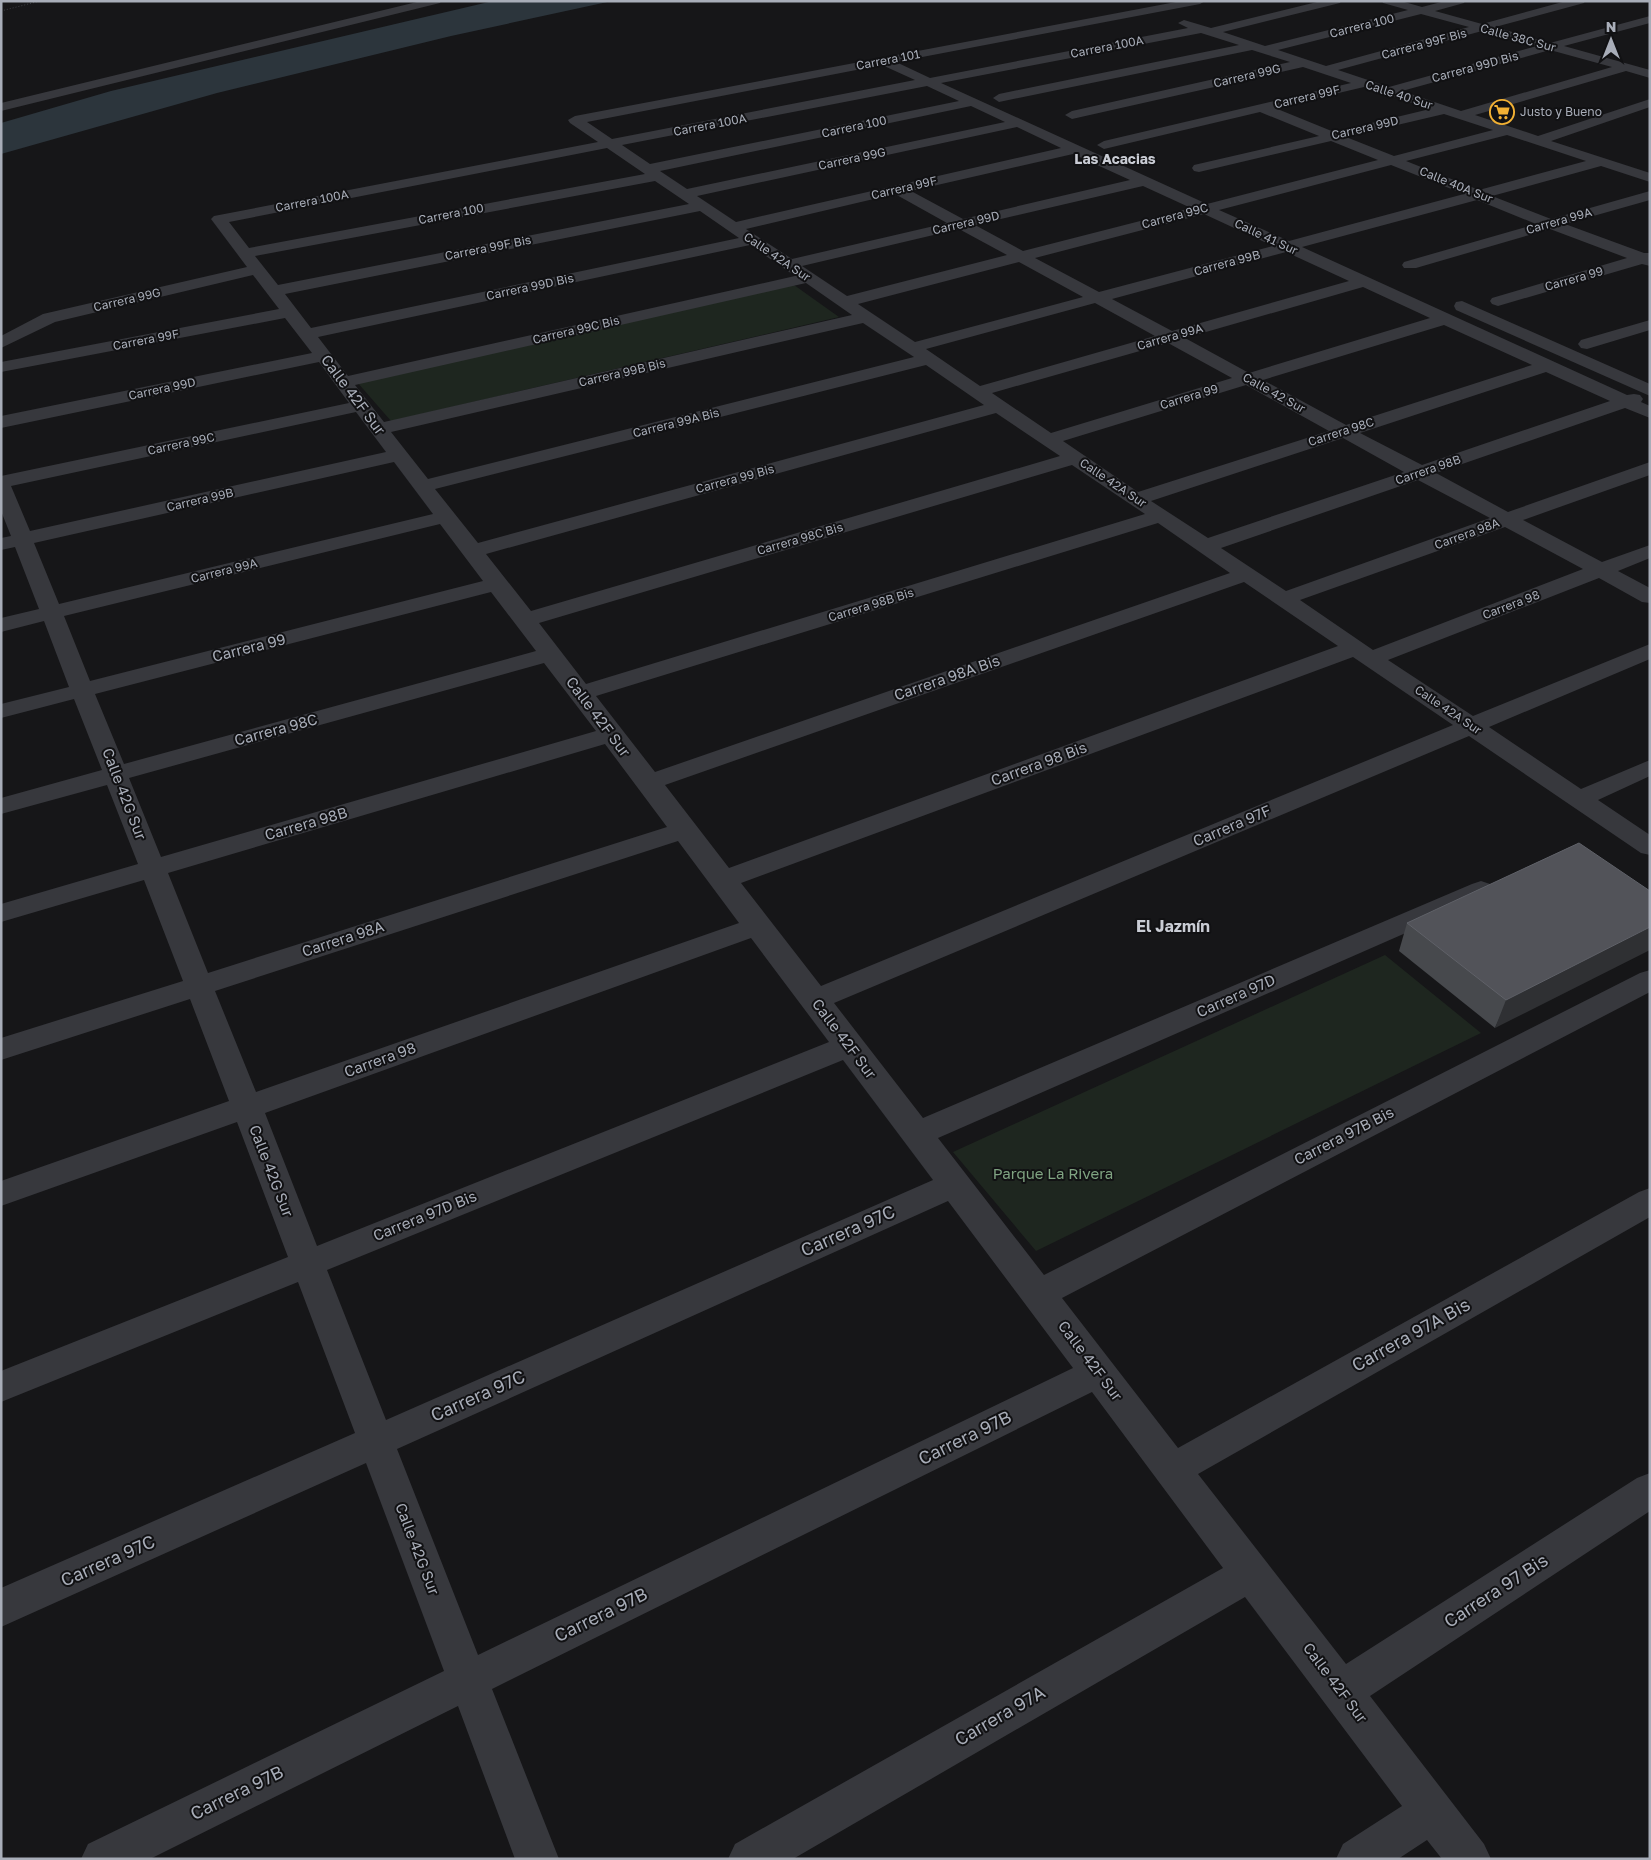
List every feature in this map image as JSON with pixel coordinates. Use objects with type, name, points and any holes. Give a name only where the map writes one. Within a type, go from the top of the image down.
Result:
[{"type":"street","points":[[1,107],[436,1]]},
{"type":"street","name":"Carrera 101","points":[[575,120],[1200,1]]},
{"type":"street","name":"Carrera 100A","points":[[219,219],[1206,30],[1336,1]]},
{"type":"street","name":"Calle 38C Sur","points":[[1387,1],[1650,74]]},
{"type":"street","name":"Carrera 100","points":[[999,98],[1258,48],[1460,1]]},
{"type":"street","name":"Carrera 99F Bis","points":[[1325,70],[1580,1]]},
{"type":"street","name":"Calle 40 Sur","points":[[1147,11],[1650,178]]},
{"type":"street","name":"Carrera 99D Bis","points":[[1388,91],[1650,19]]},
{"type":"street","name":"Calle 41 Sur","points":[[906,56],[999,98],[1021,116],[1075,149],[1650,413]]},
{"type":"street","points":[[1461,116],[1650,60]]},
{"type":"street","name":"Calle 41 Sur","points":[[883,61],[973,102],[1021,116]]},
{"type":"street","name":"Carrera 99G","points":[[1070,124],[1304,63]]},
{"type":"street","name":"Carrera 99F","points":[[1104,145],[1365,83]]},
{"type":"street","name":"Carrera 100","points":[[245,253],[652,172],[973,102]]},
{"type":"street","points":[[1537,141],[1650,104]]},
{"type":"street","name":"Calle 40A Sur","points":[[1262,108],[1480,194],[1550,224],[1647,259]]},
{"type":"street","name":"Carrera 99D","points":[[1199,168],[1444,110]]},
{"type":"street","name":"Carrera 99G","points":[[685,194],[1021,116]]},
{"type":"street","name":"Calle 42A Sur","points":[[575,120],[1650,847]]},
{"type":"street","name":"Carrera 99C","points":[[844,302],[1507,131]]},
{"type":"street","points":[[1088,138],[1129,156]]},
{"type":"street","name":"Carrera 99F","points":[[734,227],[1075,149]]},
{"type":"street","name":"Carrera 99B","points":[[921,354],[1099,298],[1600,162]]},
{"type":"street","points":[[1621,169],[1643,162]]},
{"type":"street","name":"Carrera 99D","points":[[788,264],[1144,181]]},
{"type":"street","name":"Calle 42 Sur","points":[[898,190],[963,223],[1419,473],[1650,597]]},
{"type":"street","name":"Calle 41 Sur","points":[[1213,194],[1255,213]]},
{"type":"street","name":"Carrera 99A","points":[[1410,265],[1650,195]]},
{"type":"street","name":"Carrera 99F Bis","points":[[274,291],[702,206]]},
{"type":"street","name":"Calle 42F Sur","points":[[219,219],[1469,1859]]},
{"type":"street","name":"Calle 41 Sur","points":[[1288,228],[1331,248]]},
{"type":"street","name":"Carrera 99D Bis","points":[[306,334],[753,240]]},
{"type":"street","name":"Carrera 99","points":[[1498,301],[1647,259]]},
{"type":"street","name":"Carrera 99G","points":[[1,343],[49,318],[257,269]]},
{"type":"street","name":"Carrera 99C Bis","points":[[343,382],[808,278]]},
{"type":"street","name":"Carrera 99A","points":[[977,392],[1364,282]]},
{"type":"street","points":[[1444,298],[1650,392]]},
{"type":"street","name":"Carrera 99F","points":[[1,367],[290,312]]},
{"type":"street","name":"Carrera 99B Bis","points":[[379,429],[866,317]]},
{"type":"street","name":"Carrera 99","points":[[1048,440],[1445,319]]},
{"type":"street","points":[[1587,344],[1650,325]]},
{"type":"street","name":"Carrera 99A Bis","points":[[422,486],[921,354]]},
{"type":"street","name":"Carrera 99D","points":[[1,422],[323,356]]},
{"type":"street","name":"Carrera 98C","points":[[1136,499],[1547,366]]},
{"type":"street","name":"Carrera 98B","points":[[1206,546],[1650,392]]},
{"type":"street","name":"Carrera 99C","points":[[1,483],[361,406]]},
{"type":"street","name":"Carrera 99 Bis","points":[[472,551],[999,407]]},
{"type":"street","name":"Carrera 99B","points":[[12,542],[399,455]]},
{"type":"street","name":"Carrera 98C Bis","points":[[525,620],[1075,458]]},
{"type":"street","name":"Carrera 98A","points":[[1284,600],[1650,468]]},
{"type":"street","name":"Calle 42G Sur","points":[[1,483],[12,542],[53,612],[247,1107],[537,1859]]},
{"type":"street","name":"Carrera 98B Bis","points":[[580,693],[1161,516]]},
{"type":"street","name":"Carrera 99A","points":[[1,625],[446,517]]},
{"type":"street","name":"Carrera 98","points":[[1364,653],[1650,551]]},
{"type":"street","name":"Carrera 98A Bis","points":[[648,783],[1246,574]]},
{"type":"street","name":"Carrera 99","points":[[1,711],[497,584]]},
{"type":"street","name":"Carrera 97F","points":[[814,1000],[1650,651]]},
{"type":"street","name":"Carrera 98 Bis","points":[[722,880],[1364,653]]},
{"type":"street","name":"Carrera 98C","points":[[1,806],[551,654]]},
{"type":"street","name":"Carrera 98B","points":[[1,913],[612,734]]},
{"type":"street","points":[[1580,799],[1650,767]]},
{"type":"street","name":"Carrera 98A","points":[[1,1049],[685,830]]},
{"type":"street","name":"Carrera 97D","points":[[916,1134],[1501,881]]},
{"type":"street","name":"Carrera 98","points":[[1,1194],[758,926]]},
{"type":"street","name":"Carrera 97B Bis","points":[[1038,1294],[1650,980]]},
{"type":"street","name":"Carrera 97D Bis","points":[[1,1387],[849,1046]]},
{"type":"street","name":"Carrera 97C","points":[[1,1608],[955,1184]]},
{"type":"street","name":"Carrera 97A Bis","points":[[1172,1470],[1650,1201]]},
{"type":"street","name":"Carrera 97B","points":[[103,1859],[1098,1372]]},
{"type":"street","name":"Carrera 97 Bis","points":[[1342,1691],[1650,1490]]},
{"type":"street","name":"Carrera 97A","points":[[750,1859],[1251,1573]]},
{"type":"street","points":[[1358,1859],[1433,1811]]},
{"type":"path","points":[[1,11],[40,1]]},
{"type":"green space","points":[[794,285],[839,317],[391,421],[357,382]]},
{"type":"green space","name":"Parque La Rivera","points":[[1385,955],[1481,1033],[1036,1251],[953,1152]]},
{"type":"shaded area","points":[[493,1],[612,1],[451,36],[217,93],[1,154],[1,123],[111,91]]},
{"type":"building","points":[[1579,843],[1650,891],[1650,927],[1506,1000],[1407,923]]},
{"type":"place","name":"Justo y Bueno","points":[[1502,112]]},
{"type":"district","name":"Las Acacias","points":[[1115,159]]},
{"type":"district","name":"El Jazmín","points":[[1173,926]]}]
